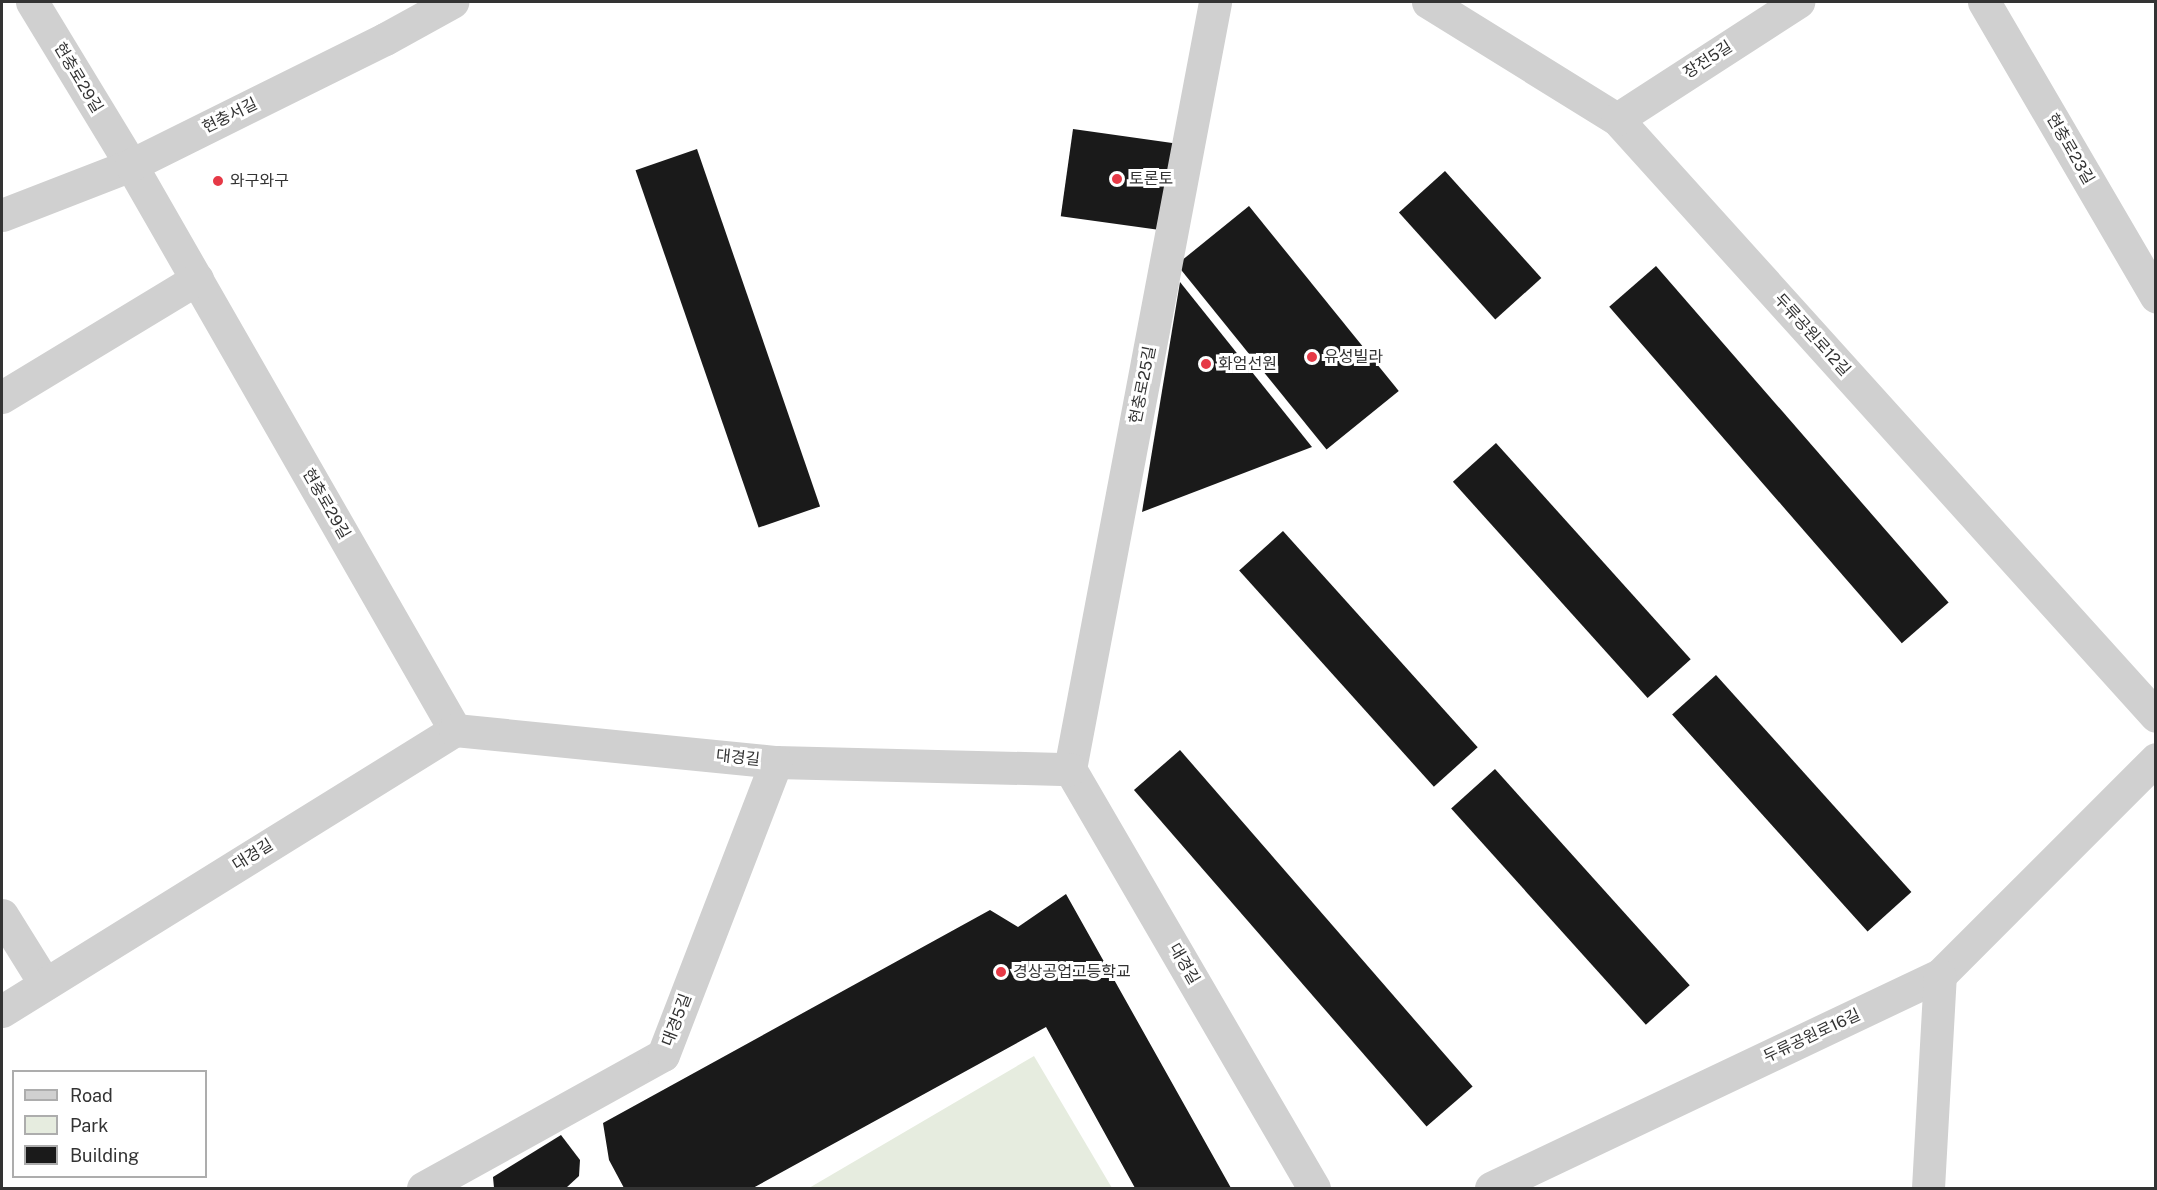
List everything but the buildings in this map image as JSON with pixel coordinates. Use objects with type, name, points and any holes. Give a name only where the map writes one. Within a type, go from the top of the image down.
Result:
[{"type":"street","name":"현충로29길","points":[[32,2],[131,165],[455,730]]},
{"type":"street","name":"현충서길","points":[[2,215],[131,165],[386,39],[452,2]]},
{"type":"street","name":"현충로25길","points":[[1070,769],[1215,2]]},
{"type":"street","name":"두류공원로12길","points":[[1428,2],[1617,119],[2156,716]]},
{"type":"street","name":"장전5길","points":[[1617,119],[1798,2]]},
{"type":"street","name":"현충로23길","points":[[1984,2],[2156,296]]},
{"type":"street","points":[[2,398],[197,279]]},
{"type":"street","name":"대경길","points":[[2,1011],[455,730],[776,762],[1070,769],[1314,1188]]},
{"type":"street","name":"두류공원로16길","points":[[1491,1188],[1940,975],[2156,759]]},
{"type":"street","name":"대경5길","points":[[431,1187],[663,1055],[776,762]]},
{"type":"street","points":[[2,915],[45,984]]},
{"type":"street","points":[[1928,1188],[1940,975]]},
{"type":"green space","points":[[1034,1056],[1112,1188],[809,1188]]},
{"type":"place","name":"토론토","points":[[1117,179]]},
{"type":"place","name":"와구와구","points":[[218,181]]},
{"type":"place","name":"유성빌라","points":[[1312,357]]},
{"type":"place","name":"화엄선원","points":[[1206,364]]},
{"type":"place","name":"경상공업고등학교","points":[[1001,972]]}]
